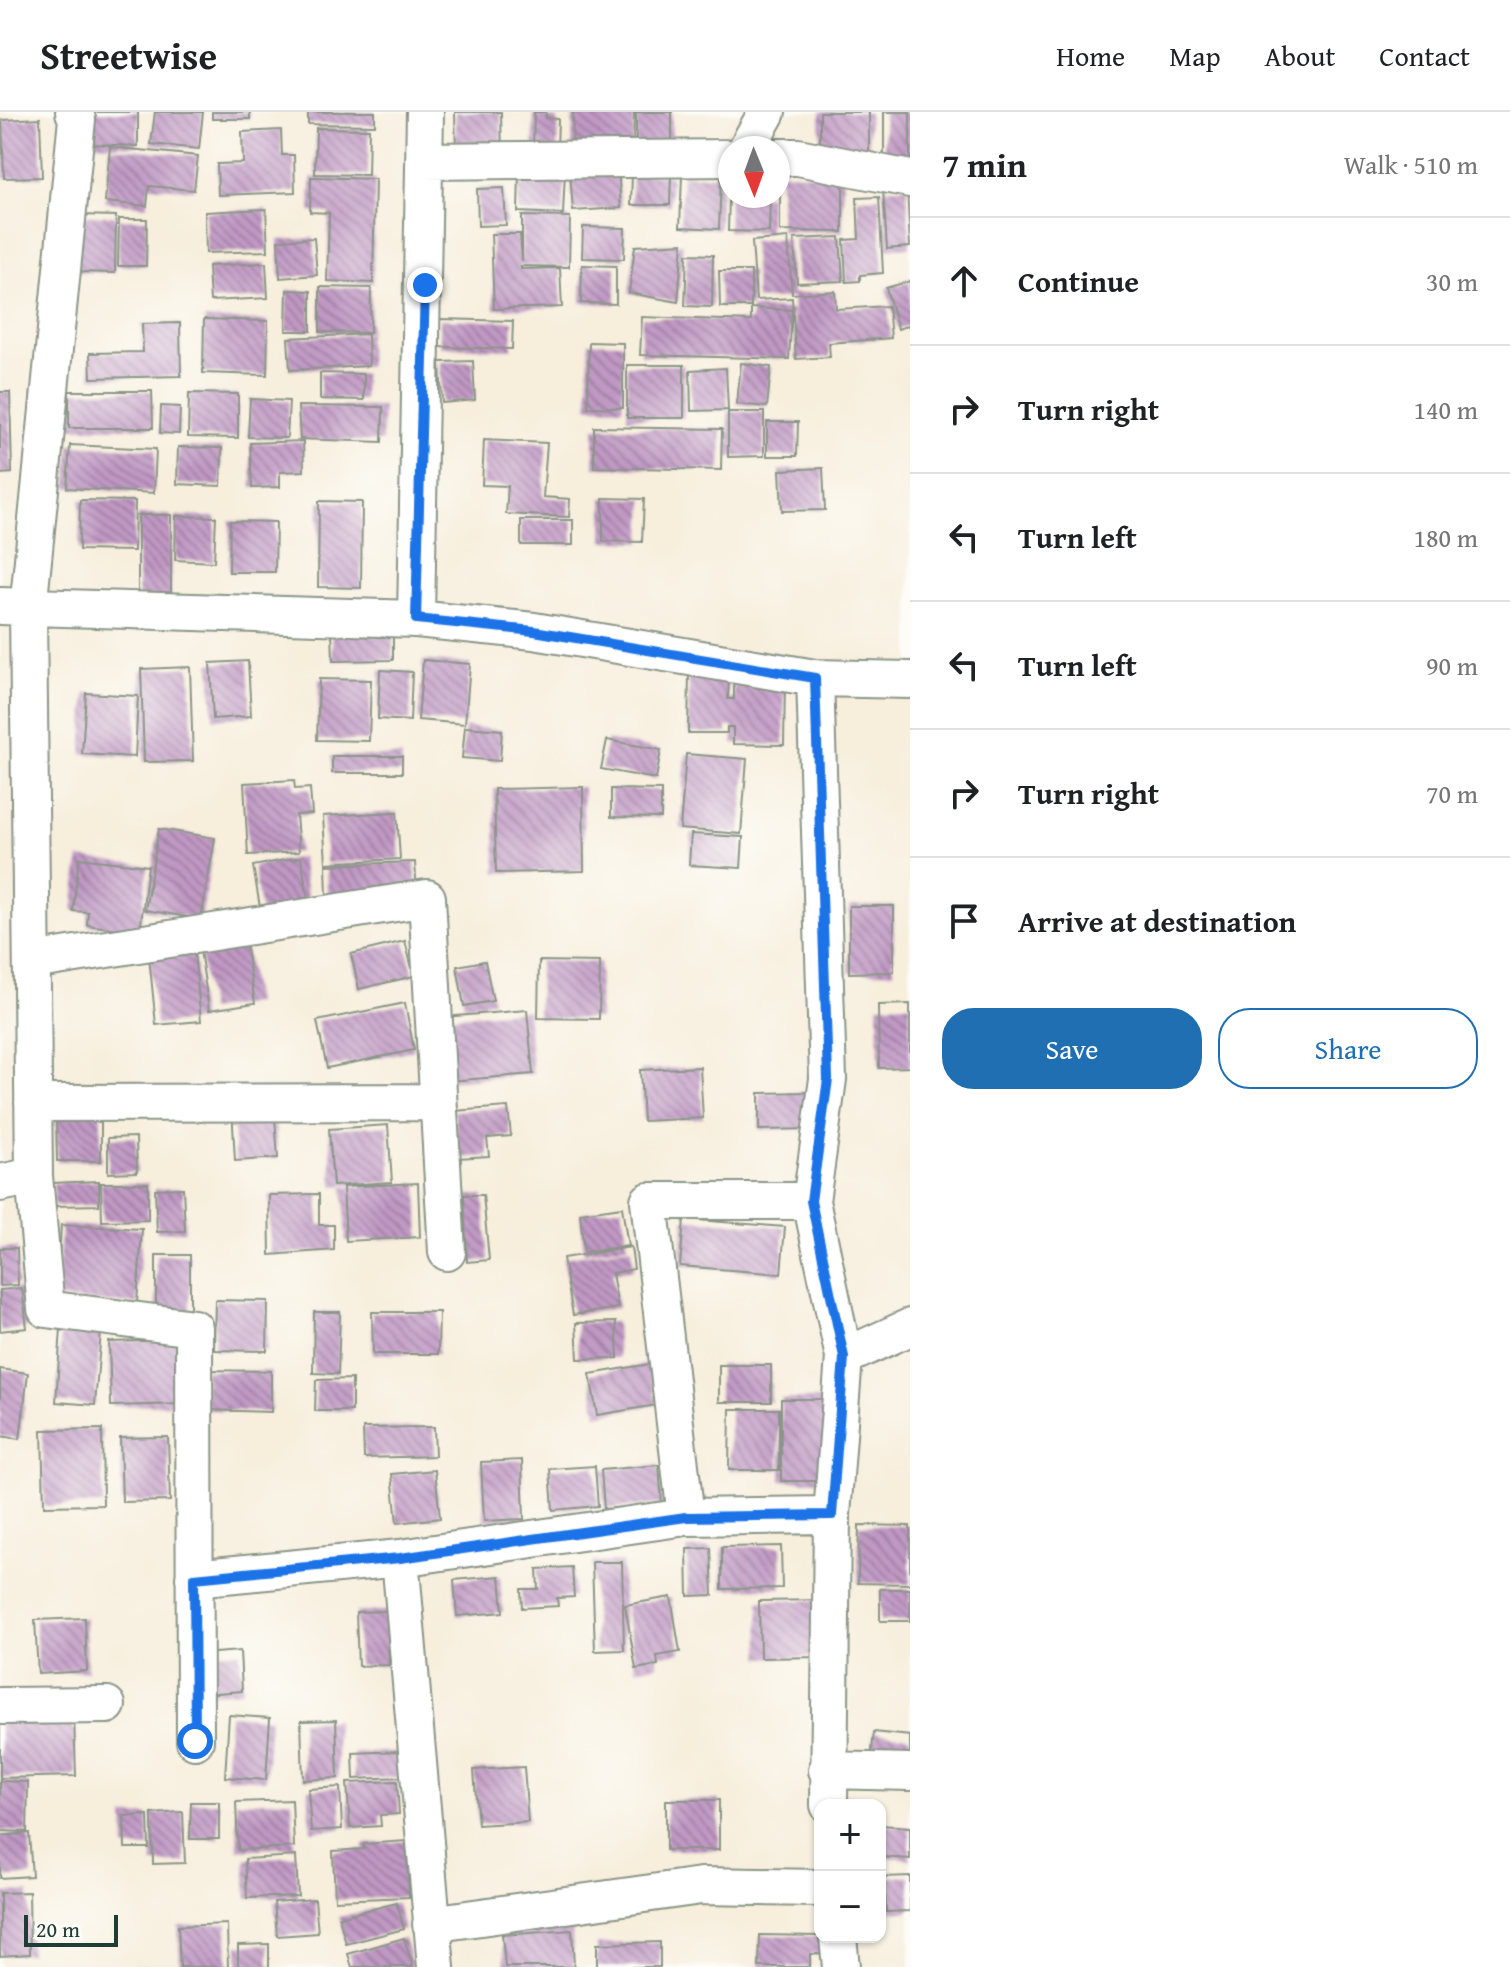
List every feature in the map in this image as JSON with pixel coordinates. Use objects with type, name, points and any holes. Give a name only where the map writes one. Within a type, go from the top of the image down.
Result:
[{"type":"street","points":[[74,112],[77,119],[14,608],[32,961],[33,1103],[17,1180],[46,1309],[194,1328],[195,1741]]},
{"type":"street","points":[[416,619],[425,112]]},
{"type":"street","points":[[754,136],[767,112]]},
{"type":"street","points":[[790,157],[910,179]]},
{"type":"street","points":[[426,161],[718,158]]},
{"type":"street","points":[[14,608],[416,619],[534,631],[815,678],[910,680]]},
{"type":"street","points":[[815,678],[828,1079],[811,1201],[844,1357],[832,1515],[828,1788],[910,1772]]},
{"type":"street","points":[[32,961],[427,898],[447,1252]]},
{"type":"street","points":[[33,1103],[438,1102]]},
{"type":"street","points":[[686,1517],[649,1201],[811,1201]]},
{"type":"street","points":[[844,1357],[910,1327]]},
{"type":"street","points":[[194,1578],[400,1558],[686,1517],[832,1515]]},
{"type":"street","points":[[400,1558],[436,1967]]},
{"type":"street","points":[[0,1706],[107,1705]]},
{"type":"street","points":[[431,1924],[701,1886],[814,1888]]},
{"type":"street","points":[[839,1943],[841,1967]]},
{"type":"building","points":[[91,112],[138,112],[138,146],[91,144]]},
{"type":"building","points":[[155,112],[203,112],[199,149],[151,144]]},
{"type":"building","points":[[212,112],[250,112],[250,119],[212,119]]},
{"type":"building","points":[[308,112],[375,112],[375,125],[308,124]]},
{"type":"building","points":[[455,112],[501,112],[502,154],[456,154]]},
{"type":"building","points":[[534,112],[546,112],[546,118],[558,119],[557,152],[533,151]]},
{"type":"building","points":[[573,112],[634,112],[633,153],[572,152]]},
{"type":"building","points":[[636,112],[672,112],[672,144],[636,143]]},
{"type":"building","points":[[820,112],[869,112],[869,156],[820,156]]},
{"type":"building","points":[[884,112],[910,112],[910,170],[884,170]]},
{"type":"building","points":[[40,118],[42,177],[4,178],[2,120]]},
{"type":"building","points":[[316,128],[369,129],[368,175],[315,174]]},
{"type":"building","points":[[281,130],[282,155],[294,155],[295,192],[218,195],[217,164],[243,163],[242,132]]},
{"type":"building","points":[[110,147],[198,156],[194,190],[149,186],[147,206],[105,202]]},
{"type":"building","points":[[618,168],[621,208],[573,211],[570,171]]},
{"type":"building","points":[[519,171],[565,172],[563,214],[518,212]]},
{"type":"building","points":[[790,173],[843,174],[843,232],[780,231],[780,208],[790,208]]},
{"type":"building","points":[[632,174],[671,175],[670,205],[631,205]]},
{"type":"building","points":[[682,175],[718,176],[719,229],[680,227]]},
{"type":"building","points":[[311,177],[375,179],[373,283],[327,281],[329,213],[310,212]]},
{"type":"building","points":[[907,187],[910,247],[887,249],[883,189]]},
{"type":"building","points":[[504,188],[506,225],[478,226],[477,189]]},
{"type":"building","points":[[879,197],[883,273],[860,275],[860,281],[846,282],[844,240],[859,239],[857,198]]},
{"type":"building","points":[[729,208],[770,208],[769,232],[728,231]]},
{"type":"building","points":[[266,209],[268,251],[206,253],[205,212]]},
{"type":"building","points":[[79,215],[116,216],[115,273],[78,272]]},
{"type":"building","points":[[522,216],[570,217],[569,267],[521,266],[521,269],[560,268],[562,307],[494,309],[491,234],[520,234],[522,261]]},
{"type":"building","points":[[119,219],[147,219],[146,266],[118,266]]},
{"type":"building","points":[[583,227],[625,228],[624,259],[582,258]]},
{"type":"building","points":[[840,237],[843,281],[797,283],[794,239]]},
{"type":"building","points":[[314,238],[317,275],[280,278],[278,240]]},
{"type":"building","points":[[788,238],[792,294],[835,291],[836,309],[888,306],[891,338],[829,343],[830,357],[796,359],[792,298],[756,300],[752,241]]},
{"type":"building","points":[[683,243],[678,302],[629,293],[635,246]]},
{"type":"building","points":[[687,254],[713,255],[712,307],[685,306]]},
{"type":"building","points":[[266,263],[268,298],[210,301],[208,266]]},
{"type":"building","points":[[582,265],[616,266],[616,304],[581,303]]},
{"type":"building","points":[[719,271],[751,271],[751,307],[720,307]]},
{"type":"building","points":[[910,281],[910,325],[898,329],[886,288]]},
{"type":"building","points":[[320,287],[371,288],[370,333],[320,332]]},
{"type":"building","points":[[287,290],[311,291],[311,331],[286,331]]},
{"type":"building","points":[[751,308],[792,310],[789,359],[640,355],[642,317],[751,321]]},
{"type":"building","points":[[204,319],[268,321],[267,375],[203,373]]},
{"type":"building","points":[[440,319],[513,321],[512,349],[440,347]]},
{"type":"building","points":[[180,323],[181,376],[91,378],[90,353],[143,352],[142,324]]},
{"type":"building","points":[[368,334],[369,366],[290,370],[288,338]]},
{"type":"building","points":[[589,342],[623,343],[623,408],[588,407]]},
{"type":"building","points":[[473,361],[475,400],[442,403],[440,362]]},
{"type":"building","points":[[741,363],[771,367],[767,407],[737,404]]},
{"type":"building","points":[[627,365],[684,365],[684,418],[627,418]]},
{"type":"building","points":[[726,368],[728,410],[691,411],[690,370]]},
{"type":"building","points":[[320,373],[364,374],[364,400],[320,399]]},
{"type":"building","points":[[69,391],[152,391],[153,428],[69,428]]},
{"type":"building","points":[[0,392],[10,392],[12,473],[0,474]]},
{"type":"building","points":[[189,393],[238,394],[238,438],[188,437]]},
{"type":"building","points":[[250,399],[289,401],[287,438],[248,437]]},
{"type":"building","points":[[161,406],[180,407],[179,434],[160,433]]},
{"type":"building","points":[[298,406],[383,407],[382,442],[300,439]]},
{"type":"building","points":[[728,412],[764,412],[764,456],[728,457]]},
{"type":"building","points":[[767,422],[798,422],[797,456],[767,456]]},
{"type":"building","points":[[594,427],[722,429],[721,470],[594,467]]},
{"type":"building","points":[[484,440],[547,443],[543,497],[570,499],[569,517],[506,514],[508,486],[482,485]]},
{"type":"building","points":[[303,441],[304,471],[280,472],[280,487],[252,488],[250,443]]},
{"type":"building","points":[[70,445],[156,449],[154,493],[67,488]]},
{"type":"building","points":[[178,447],[222,448],[221,486],[177,484]]},
{"type":"building","points":[[823,468],[825,510],[782,511],[780,470]]},
{"type":"building","points":[[603,498],[644,499],[642,542],[603,541]]},
{"type":"building","points":[[80,500],[135,501],[134,551],[79,550]]},
{"type":"building","points":[[319,501],[362,502],[361,588],[318,587]]},
{"type":"building","points":[[138,515],[171,515],[171,609],[138,609]]},
{"type":"building","points":[[176,516],[216,517],[214,562],[175,560]]},
{"type":"building","points":[[521,520],[573,520],[573,545],[521,545]]},
{"type":"building","points":[[230,521],[276,522],[275,572],[229,572]]},
{"type":"building","points":[[393,629],[393,660],[333,661],[332,631]]},
{"type":"building","points":[[423,660],[470,664],[465,724],[418,720]]},
{"type":"building","points":[[248,661],[251,716],[213,719],[210,663]]},
{"type":"building","points":[[190,667],[193,761],[144,762],[141,669]]},
{"type":"building","points":[[380,670],[412,672],[410,721],[378,719]]},
{"type":"building","points":[[689,672],[729,673],[728,699],[734,699],[734,682],[785,683],[784,745],[733,744],[733,727],[727,727],[727,733],[688,733]]},
{"type":"building","points":[[319,679],[371,680],[369,741],[317,740]]},
{"type":"building","points":[[86,693],[138,696],[135,757],[82,754]]},
{"type":"building","points":[[465,727],[502,730],[500,761],[462,758]]},
{"type":"building","points":[[607,740],[661,750],[656,779],[601,769]]},
{"type":"building","points":[[686,754],[747,759],[741,834],[680,829]]},
{"type":"building","points":[[332,756],[402,756],[402,773],[332,773]]},
{"type":"building","points":[[294,780],[295,789],[310,788],[312,814],[296,815],[299,852],[248,855],[244,783]]},
{"type":"building","points":[[583,787],[584,871],[496,873],[494,789]]},
{"type":"building","points":[[611,789],[661,790],[661,818],[611,817]]},
{"type":"building","points":[[397,812],[400,859],[326,863],[323,816]]},
{"type":"building","points":[[159,829],[215,838],[201,919],[145,910]]},
{"type":"building","points":[[691,834],[743,837],[741,868],[689,865]]},
{"type":"building","points":[[301,857],[309,905],[261,913],[253,866]]},
{"type":"building","points":[[79,858],[148,866],[140,932],[87,925],[88,912],[73,911]]},
{"type":"building","points":[[415,862],[417,892],[327,896],[326,865]]},
{"type":"building","points":[[849,906],[894,906],[894,972],[849,973]]},
{"type":"building","points":[[405,941],[414,976],[359,989],[351,954]]},
{"type":"building","points":[[245,943],[255,1003],[209,1010],[200,950]]},
{"type":"building","points":[[194,952],[201,1021],[156,1025],[149,956]]},
{"type":"building","points":[[485,961],[493,1001],[464,1006],[457,966]]},
{"type":"building","points":[[539,961],[600,962],[599,1019],[538,1018]]},
{"type":"building","points":[[405,1003],[414,1050],[327,1068],[317,1021]]},
{"type":"building","points":[[910,1004],[910,1067],[879,1068],[878,1005]]},
{"type":"building","points":[[527,1010],[533,1074],[450,1081],[444,1017]]},
{"type":"building","points":[[700,1067],[703,1118],[643,1121],[640,1070]]},
{"type":"building","points":[[812,1092],[813,1129],[759,1130],[759,1093]]},
{"type":"building","points":[[274,1104],[278,1158],[235,1161],[232,1107]]},
{"type":"building","points":[[508,1107],[511,1136],[487,1138],[489,1156],[458,1158],[454,1111]]},
{"type":"building","points":[[56,1113],[101,1113],[101,1161],[57,1161]]},
{"type":"building","points":[[388,1125],[392,1182],[333,1186],[329,1129]]},
{"type":"building","points":[[136,1137],[137,1172],[108,1173],[108,1138]]},
{"type":"building","points":[[99,1181],[99,1205],[54,1206],[53,1183]]},
{"type":"building","points":[[101,1183],[148,1183],[148,1220],[102,1221]]},
{"type":"building","points":[[418,1183],[420,1237],[346,1241],[343,1187]]},
{"type":"building","points":[[183,1188],[185,1231],[157,1232],[155,1189]]},
{"type":"building","points":[[319,1194],[319,1225],[334,1225],[334,1250],[270,1255],[269,1195]]},
{"type":"building","points":[[464,1195],[483,1195],[489,1260],[467,1262]]},
{"type":"building","points":[[622,1207],[628,1246],[584,1252],[580,1213]]},
{"type":"building","points":[[684,1219],[785,1227],[781,1274],[680,1266]]},
{"type":"building","points":[[61,1225],[142,1229],[137,1304],[57,1299]]},
{"type":"building","points":[[631,1247],[634,1269],[612,1273],[618,1308],[573,1315],[563,1258]]},
{"type":"building","points":[[0,1248],[17,1248],[18,1285],[0,1286]]},
{"type":"building","points":[[156,1255],[190,1255],[190,1312],[156,1312]]},
{"type":"building","points":[[22,1288],[27,1328],[0,1331],[0,1290]]},
{"type":"building","points":[[215,1300],[268,1301],[267,1351],[214,1350]]},
{"type":"building","points":[[314,1312],[340,1312],[338,1374],[313,1373]]},
{"type":"building","points":[[372,1312],[439,1312],[438,1354],[373,1354]]},
{"type":"building","points":[[616,1322],[618,1358],[578,1359],[576,1323]]},
{"type":"building","points":[[61,1328],[101,1331],[95,1405],[56,1402]]},
{"type":"building","points":[[182,1340],[184,1404],[111,1406],[109,1342]]},
{"type":"building","points":[[650,1364],[657,1405],[597,1415],[590,1374]]},
{"type":"building","points":[[719,1365],[771,1365],[771,1402],[719,1402]]},
{"type":"building","points":[[0,1369],[28,1373],[20,1439],[0,1436]]},
{"type":"building","points":[[205,1370],[271,1371],[271,1412],[204,1410]]},
{"type":"building","points":[[352,1379],[352,1411],[315,1411],[316,1380]]},
{"type":"building","points":[[781,1399],[830,1399],[830,1481],[781,1481]]},
{"type":"building","points":[[730,1409],[779,1409],[779,1470],[729,1470]]},
{"type":"building","points":[[434,1427],[435,1456],[364,1458],[363,1428]]},
{"type":"building","points":[[102,1429],[103,1505],[44,1506],[42,1430]]},
{"type":"building","points":[[168,1437],[170,1501],[122,1502],[120,1438]]},
{"type":"building","points":[[522,1460],[524,1519],[484,1521],[481,1462]]},
{"type":"building","points":[[659,1465],[662,1504],[604,1509],[601,1470]]},
{"type":"building","points":[[595,1466],[598,1506],[553,1510],[550,1469]]},
{"type":"building","points":[[435,1470],[440,1518],[397,1523],[392,1474]]},
{"type":"building","points":[[859,1525],[910,1526],[910,1584],[858,1583]]},
{"type":"building","points":[[781,1546],[782,1588],[722,1589],[722,1547]]},
{"type":"building","points":[[711,1548],[713,1595],[688,1596],[687,1549]]},
{"type":"building","points":[[592,1562],[622,1562],[624,1650],[595,1651]]},
{"type":"building","points":[[572,1567],[574,1597],[557,1598],[558,1606],[522,1608],[521,1589],[538,1589],[537,1569]]},
{"type":"building","points":[[500,1576],[503,1612],[457,1616],[454,1580]]},
{"type":"building","points":[[880,1589],[910,1589],[910,1621],[880,1621]]},
{"type":"building","points":[[671,1597],[680,1652],[657,1656],[658,1665],[636,1669],[625,1605]]},
{"type":"building","points":[[821,1600],[822,1657],[760,1658],[759,1601]]},
{"type":"building","points":[[387,1611],[389,1665],[358,1666],[356,1612]]},
{"type":"building","points":[[85,1618],[87,1671],[38,1674],[35,1620]]},
{"type":"building","points":[[240,1651],[242,1691],[204,1694],[201,1654]]},
{"type":"building","points":[[74,1715],[76,1776],[0,1778],[0,1718]]},
{"type":"building","points":[[229,1715],[270,1718],[266,1780],[225,1777]]},
{"type":"building","points":[[336,1720],[338,1778],[303,1780],[301,1721]]},
{"type":"building","points":[[874,1732],[910,1736],[910,1763],[871,1759]]},
{"type":"building","points":[[402,1751],[403,1777],[354,1779],[353,1753]]},
{"type":"building","points":[[524,1767],[528,1822],[478,1825],[474,1770]]},
{"type":"building","points":[[0,1781],[28,1782],[27,1832],[0,1831]]},
{"type":"building","points":[[397,1781],[399,1814],[380,1815],[381,1826],[350,1828],[347,1783]]},
{"type":"building","points":[[340,1787],[342,1829],[311,1831],[308,1789]]},
{"type":"building","points":[[292,1800],[294,1847],[238,1850],[236,1802]]},
{"type":"building","points":[[666,1800],[719,1800],[719,1850],[666,1850]]},
{"type":"building","points":[[191,1802],[219,1802],[219,1839],[190,1839]]},
{"type":"building","points":[[183,1812],[185,1863],[153,1864],[152,1814]]},
{"type":"building","points":[[148,1815],[149,1848],[125,1848],[124,1816]]},
{"type":"building","points":[[886,1825],[910,1827],[910,1859],[886,1857]]},
{"type":"building","points":[[29,1833],[32,1876],[0,1878],[0,1836]]},
{"type":"building","points":[[406,1841],[409,1897],[335,1900],[333,1851],[364,1849],[364,1844]]},
{"type":"building","points":[[296,1856],[298,1896],[247,1898],[245,1859]]},
{"type":"building","points":[[910,1876],[910,1911],[886,1912],[886,1877]]},
{"type":"building","points":[[29,1892],[30,1954],[0,1956],[0,1893]]},
{"type":"building","points":[[315,1899],[318,1933],[277,1936],[274,1902]]},
{"type":"building","points":[[397,1903],[404,1929],[346,1944],[339,1917]]},
{"type":"building","points":[[227,1924],[228,1967],[180,1967],[178,1926]]},
{"type":"building","points":[[572,1930],[574,1967],[505,1967],[502,1935]]},
{"type":"building","points":[[760,1935],[814,1936],[814,1943],[820,1943],[821,1954],[810,1954],[810,1967],[759,1967]]},
{"type":"building","points":[[404,1938],[413,1967],[352,1967],[348,1954]]},
{"type":"building","points":[[660,1942],[660,1967],[597,1967],[597,1944]]},
{"type":"building","points":[[269,1944],[269,1967],[238,1967],[238,1945]]},
{"type":"route","points":[[195,1741],[194,1578],[400,1558],[686,1517],[832,1515],[844,1357],[811,1201],[828,1079],[815,678],[534,631],[416,619],[425,285]]}]
